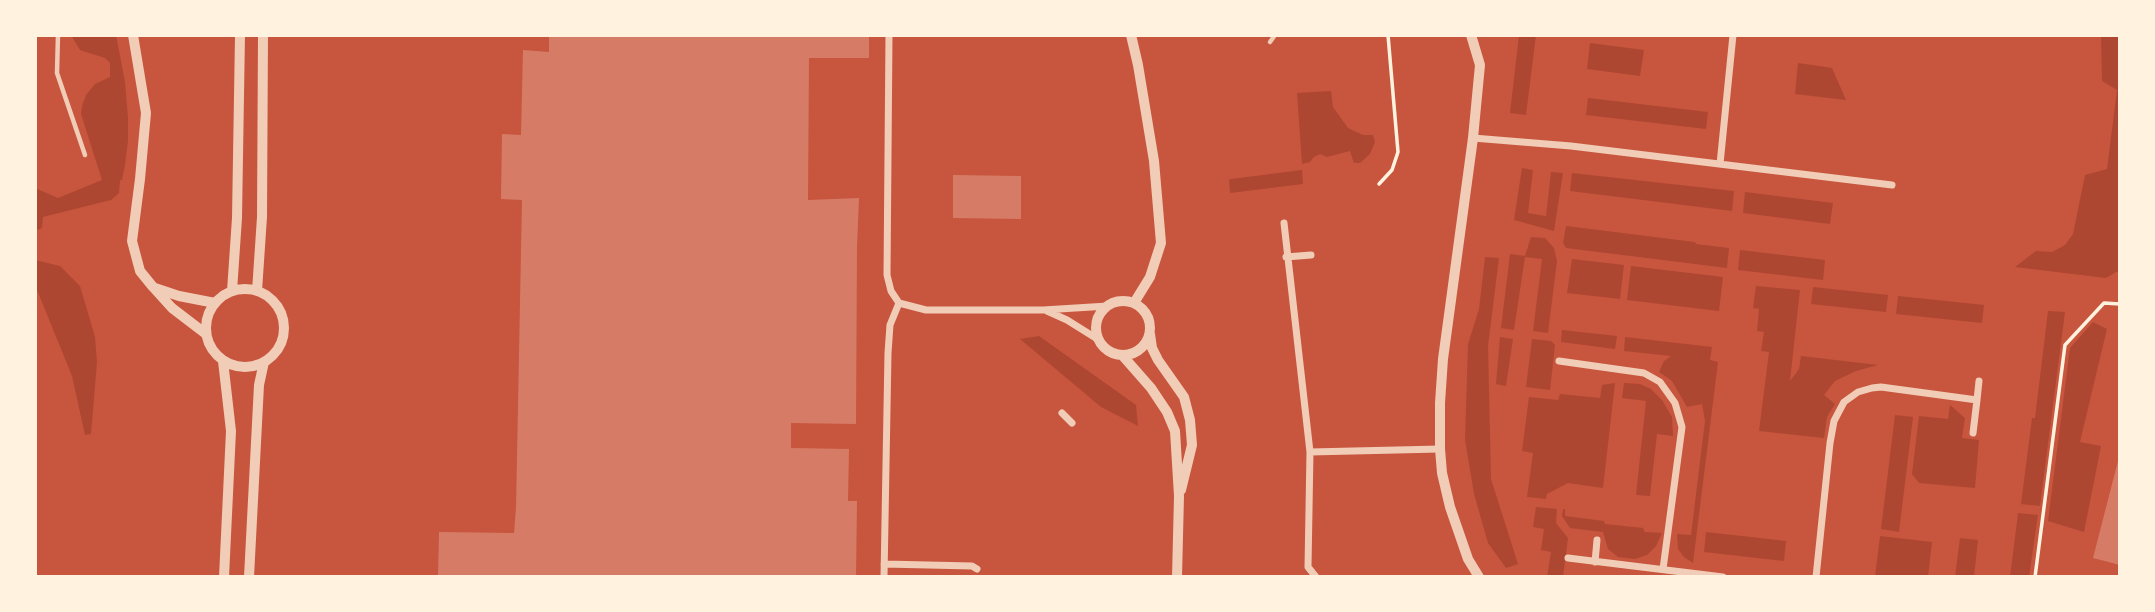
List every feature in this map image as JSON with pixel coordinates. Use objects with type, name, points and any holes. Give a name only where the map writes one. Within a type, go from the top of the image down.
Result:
[{"type":"street","points":[[133,35],[146,113],[141,179],[132,241],[140,271],[152,287],[172,308],[206,334]]},
{"type":"street","points":[[232,291],[237,218],[240,35]]},
{"type":"street","points":[[257,291],[262,217],[263,35]]},
{"type":"street","points":[[890,35],[887,275],[891,291],[899,303],[926,310],[1043,310],[1108,306],[1126,301],[1142,308],[1148,316],[1152,348],[1184,397],[1190,421],[1192,445],[1179,496]]},
{"type":"street","points":[[1131,35],[1154,161],[1161,243],[1150,276],[1134,303]]},
{"type":"street","points":[[1471,35],[1480,65],[1473,138],[1443,359],[1440,449],[1442,473],[1450,507],[1468,559],[1479,577]]},
{"type":"street","points":[[1720,164],[1732,35]]},
{"type":"street","points":[[1473,138],[1558,145],[1892,186]]},
{"type":"street","points":[[1284,223],[1310,452],[1308,566],[1316,577]]},
{"type":"street","points":[[1286,257],[1311,255]]},
{"type":"street","points":[[152,287],[215,303]]},
{"type":"street","points":[[232,291],[257,291],[268,297],[282,316],[284,328],[278,348],[264,362],[250,367],[223,361],[209,345],[206,334],[209,312],[215,303],[232,291]]},
{"type":"street","points":[[884,577],[888,353],[890,326],[899,303]]},
{"type":"street","points":[[1108,306],[1101,312],[1096,330],[1099,340],[1112,353],[1122,355],[1139,350],[1150,334]]},
{"type":"street","points":[[1043,310],[1067,320],[1099,340]]},
{"type":"street","points":[[1122,355],[1151,388],[1167,412],[1175,431],[1179,496],[1177,577]]},
{"type":"street","points":[[223,361],[231,431],[224,577]]},
{"type":"street","points":[[1559,361],[1644,373],[1660,382],[1675,402],[1682,427],[1663,569]]},
{"type":"street","points":[[249,577],[259,385],[264,362]]},
{"type":"street","points":[[1973,433],[1979,381]]},
{"type":"street","points":[[1816,577],[1830,443],[1834,421],[1844,402],[1858,392],[1881,387],[1977,400]]},
{"type":"street","points":[[1062,413],[1072,423]]},
{"type":"street","points":[[1310,452],[1440,449]]},
{"type":"street","points":[[1595,562],[1597,540]]},
{"type":"street","points":[[1569,558],[1723,577]]},
{"type":"street","points":[[884,564],[971,566],[977,569]]},
{"type":"lane","points":[[58,35],[57,73],[85,155]]},
{"type":"lane","points":[[1270,42],[1275,35]]},
{"type":"path","points":[[1379,184],[1392,170],[1398,152],[1388,35]]},
{"type":"path","points":[[2035,577],[2065,345],[2104,303],[2120,303]]},
{"type":"shaded area","points":[[71,35],[116,35],[125,82],[128,118],[125,165],[119,193],[111,200],[43,217],[42,228],[35,231],[35,188],[58,198],[102,180],[81,114],[86,95],[95,84],[110,77],[110,63],[105,58],[80,50]]},
{"type":"shaded area","points":[[1519,35],[1536,35],[1526,115],[1510,113]]},
{"type":"shaded area","points":[[2101,35],[2120,35],[2120,270],[2106,278],[2015,267],[2036,251],[2052,252],[2065,245],[2073,234],[2085,175],[2107,169],[2117,90],[2102,81]]},
{"type":"shaded area","points":[[1590,43],[1644,50],[1640,76],[1587,69]]},
{"type":"shaded area","points":[[1798,63],[1832,68],[1846,100],[1795,94]]},
{"type":"shaded area","points":[[1331,91],[1333,107],[1348,128],[1363,135],[1373,135],[1375,142],[1370,154],[1360,163],[1354,163],[1350,151],[1327,157],[1320,154],[1310,162],[1302,164],[1297,93]]},
{"type":"shaded area","points":[[1588,98],[1708,112],[1706,129],[1586,115]]},
{"type":"shaded area","points":[[1522,168],[1533,170],[1528,213],[1546,216],[1551,172],[1563,173],[1554,231],[1514,220]]},
{"type":"shaded area","points":[[1302,170],[1303,184],[1230,193],[1231,179]]},
{"type":"shaded area","points":[[1572,173],[1734,191],[1732,211],[1570,191]]},
{"type":"shaded area","points":[[1745,192],[1833,203],[1830,224],[1743,213]]},
{"type":"shaded area","points":[[1566,226],[1729,248],[1727,268],[1566,248],[1563,243]]},
{"type":"shaded area","points":[[1531,237],[1545,238],[1554,248],[1557,261],[1548,333],[1533,331],[1542,259],[1525,257],[1514,330],[1501,328],[1510,254],[1525,256]]},
{"type":"shaded area","points":[[1740,250],[1825,260],[1823,280],[1738,270]]},
{"type":"shaded area","points":[[1485,257],[1499,258],[1488,346],[1491,479],[1518,564],[1506,568],[1488,543],[1474,494],[1465,440],[1468,344],[1479,309]]},
{"type":"shaded area","points":[[1572,259],[1624,265],[1620,299],[1567,293]]},
{"type":"shaded area","points":[[35,260],[60,266],[80,286],[95,337],[97,362],[91,434],[85,435],[72,376],[35,290]]},
{"type":"shaded area","points":[[1631,266],[1723,277],[1719,311],[1627,300]]},
{"type":"shaded area","points":[[1756,286],[1800,290],[1790,381],[1799,369],[1801,356],[1878,365],[1835,381],[1824,395],[1835,404],[1827,417],[1824,438],[1759,431],[1769,352],[1761,351],[1764,332],[1757,331],[1759,309],[1753,308]]},
{"type":"shaded area","points":[[1813,287],[1888,295],[1886,312],[1811,304]]},
{"type":"shaded area","points":[[1898,296],[1984,305],[1982,323],[1896,314]]},
{"type":"shaded area","points":[[2048,311],[2065,312],[2040,506],[2021,504]]},
{"type":"shaded area","points":[[2093,322],[2107,329],[2080,442],[2101,446],[2084,532],[2048,521],[2070,348]]},
{"type":"shaded area","points":[[1562,330],[1617,336],[1615,349],[1561,342]]},
{"type":"shaded area","points":[[1039,336],[1136,405],[1138,426],[1101,407],[1020,339]]},
{"type":"shaded area","points":[[1500,337],[1513,339],[1506,386],[1496,384]]},
{"type":"shaded area","points":[[1625,337],[1712,347],[1710,360],[1718,362],[1693,563],[1678,549],[1677,534],[1691,535],[1705,421],[1702,404],[1687,407],[1672,381],[1659,372],[1664,361],[1671,356],[1624,351]]},
{"type":"shaded area","points":[[1532,339],[1551,341],[1555,345],[1550,390],[1526,387]]},
{"type":"shaded area","points":[[1615,383],[1603,488],[1568,483],[1547,494],[1546,499],[1527,497],[1533,453],[1522,451],[1529,397],[1558,400],[1560,394],[1600,398],[1602,385]]},
{"type":"shaded area","points":[[1624,383],[1640,384],[1651,389],[1662,400],[1672,417],[1673,436],[1657,434],[1650,496],[1636,495],[1646,401],[1622,398]]},
{"type":"shaded area","points":[[1950,405],[1965,418],[1962,438],[1979,440],[1975,488],[1919,483],[1912,474],[1919,416],[1948,419]]},
{"type":"shaded area","points":[[1895,415],[1913,417],[1899,532],[1881,529]]},
{"type":"shaded area","points":[[1536,507],[1557,509],[1556,523],[1568,538],[1563,577],[1547,577],[1551,552],[1541,550],[1544,529],[1533,527]]},
{"type":"shaded area","points":[[1563,509],[1565,516],[1662,533],[1656,546],[1647,555],[1635,559],[1618,557],[1608,549],[1603,532],[1570,528],[1562,516]]},
{"type":"shaded area","points":[[2018,513],[2038,515],[2029,577],[2010,577]]},
{"type":"shaded area","points":[[1706,532],[1786,541],[1784,561],[1704,552]]},
{"type":"shaded area","points":[[1880,536],[1932,542],[1928,577],[1875,577]]},
{"type":"shaded area","points":[[1960,538],[1978,540],[1974,577],[1955,577]]},
{"type":"building","points":[[549,35],[869,35],[869,58],[809,58],[808,200],[859,198],[856,424],[791,423],[791,448],[849,449],[848,501],[857,501],[856,577],[438,577],[439,532],[514,533],[522,200],[501,199],[502,134],[521,135],[523,50],[549,52]]},
{"type":"building","points":[[953,175],[1021,176],[1021,219],[953,218]]},
{"type":"building","points":[[2120,458],[2120,565],[2093,558]]}]
